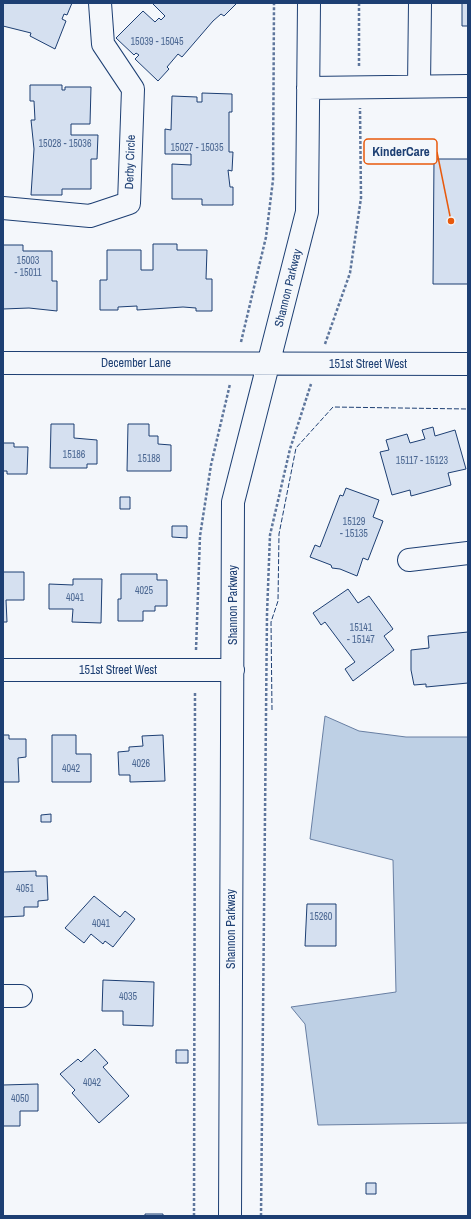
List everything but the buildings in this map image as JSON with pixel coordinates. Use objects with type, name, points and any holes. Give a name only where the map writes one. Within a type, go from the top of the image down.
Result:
[{"type":"street","name":"Derby Circle","points":[[3,208],[90,216],[129,203],[133,89],[103,44],[100,3]]},
{"type":"street","name":"Shannon Parkway","points":[[230,1216],[233,502],[307,212],[309,3]]},
{"type":"street","points":[[419,86],[420,3]]},
{"type":"street","points":[[308,88],[360,86],[468,86]]},
{"type":"street","name":"December Lane","points":[[3,364],[269,363]]},
{"type":"street","name":"151st Street West","points":[[269,363],[468,364]]},
{"type":"street","points":[[409,560],[468,553]]},
{"type":"street","name":"151st Street West","points":[[3,670],[233,670]]},
{"type":"path","points":[[194,1216],[195,670],[200,536],[211,465],[266,237],[273,180],[274,3]]},
{"type":"path","points":[[261,1216],[267,614],[270,536],[290,449],[318,363],[350,273],[361,198],[359,3]]},
{"type":"water","points":[[325,716],[359,731],[406,737],[468,737],[468,1123],[318,1125],[305,1024],[291,1007],[396,992],[393,860],[310,839]]},
{"type":"fence","points":[[272,710],[271,622],[278,601],[279,534],[296,448],[333,407],[468,409]]},
{"type":"place","name":"KinderCare","points":[[451,221]]}]
